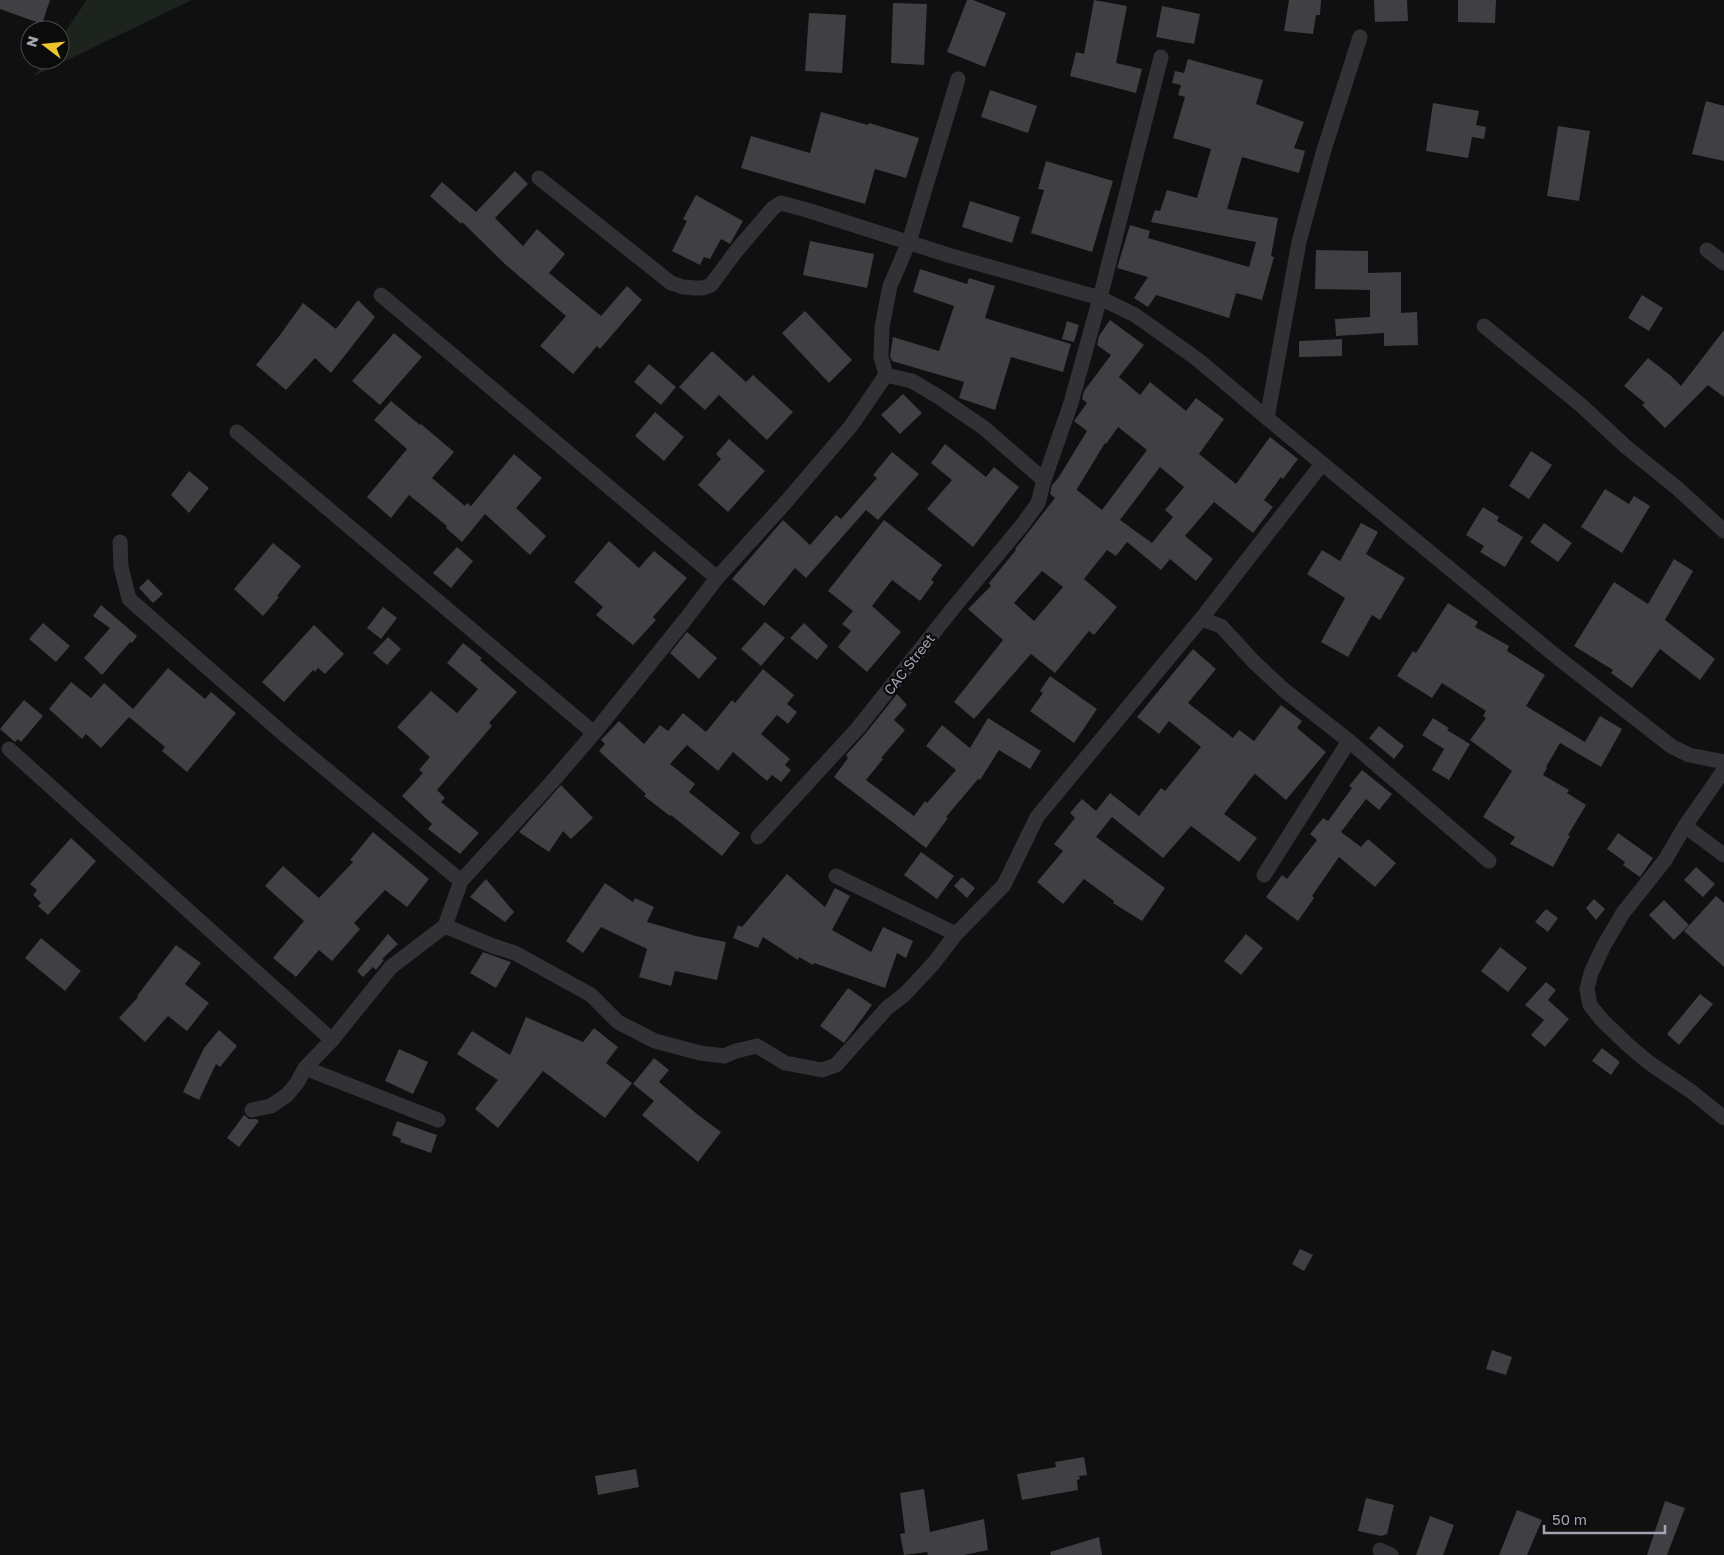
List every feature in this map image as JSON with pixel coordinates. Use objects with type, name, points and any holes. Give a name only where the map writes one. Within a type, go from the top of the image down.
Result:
[{"type":"street","points":[[1267,418],[1299,242],[1323,153],[1360,37]]},
{"type":"street","name":"CAC Street","points":[[758,837],[858,728],[1038,503],[1044,480],[1071,403],[1100,298],[1160,57]]},
{"type":"street","points":[[252,1110],[271,1106],[286,1095],[297,1083],[305,1068],[332,1040],[391,967],[445,926],[461,881],[594,733],[718,578],[792,496],[851,426],[886,375],[881,357],[882,326],[890,286],[908,242],[958,79]]},
{"type":"street","points":[[539,178],[671,282],[683,287],[703,288],[710,285],[773,208],[781,203],[948,255],[1100,298],[1135,315],[1198,359],[1322,464],[1557,656],[1671,746],[1689,755],[1724,762]]},
{"type":"street","points":[[1708,250],[1724,263]]},
{"type":"street","points":[[381,294],[718,578]]},
{"type":"street","points":[[1484,326],[1568,394],[1724,531]]},
{"type":"street","points":[[886,375],[912,381],[939,397],[984,428],[1044,480]]},
{"type":"street","points":[[237,432],[594,733]]},
{"type":"street","points":[[445,926],[515,953],[591,995],[618,1022],[655,1041],[700,1054],[724,1056],[757,1046],[785,1063],[822,1070],[836,1065],[887,1008],[906,994],[933,964],[956,934],[1004,885],[1037,817],[1201,619],[1322,464]]},
{"type":"street","points":[[120,542],[120,567],[129,599],[287,737],[461,881]]},
{"type":"street","points":[[1201,619],[1221,626],[1253,661],[1284,690],[1349,741],[1489,861]]},
{"type":"street","points":[[1264,875],[1349,741]]},
{"type":"street","points":[[9,749],[332,1040]]},
{"type":"street","points":[[1724,770],[1685,826],[1665,860],[1623,913],[1591,973],[1587,989],[1590,1004],[1602,1020],[1622,1039],[1648,1062],[1692,1092],[1724,1118]]},
{"type":"street","points":[[1685,826],[1724,855]]},
{"type":"street","points":[[836,876],[956,934]]},
{"type":"street","points":[[305,1068],[438,1120]]},
{"type":"shaded area","points":[[87,0],[192,0],[70,59],[70,25]]},
{"type":"shaded area","points":[[38,70],[46,70],[34,76]]},
{"type":"building","points":[[0,0],[50,0],[43,20],[31,20],[0,9]]},
{"type":"building","points":[[967,0],[973,0],[1006,13],[985,67],[947,52]]},
{"type":"building","points":[[1094,0],[1127,6],[1116,63],[1142,69],[1136,93],[1070,76],[1076,52],[1084,54]]},
{"type":"building","points":[[1289,0],[1321,0],[1320,15],[1316,15],[1313,34],[1284,31]]},
{"type":"building","points":[[1374,0],[1407,0],[1408,21],[1375,22]]},
{"type":"building","points":[[1458,0],[1496,0],[1495,23],[1458,22]]},
{"type":"building","points":[[893,3],[927,4],[924,65],[891,63]]},
{"type":"building","points":[[1162,6],[1200,14],[1194,44],[1156,37]]},
{"type":"building","points":[[809,13],[846,15],[842,73],[805,71]]},
{"type":"building","points":[[1188,59],[1263,80],[1256,104],[1304,122],[1294,148],[1305,151],[1299,173],[1242,157],[1227,209],[1278,218],[1271,256],[1274,257],[1262,300],[1236,293],[1229,318],[1156,295],[1148,307],[1134,298],[1148,277],[1117,268],[1130,225],[1150,231],[1148,238],[1249,267],[1256,242],[1151,222],[1155,210],[1160,211],[1167,190],[1197,198],[1211,149],[1173,138],[1185,97],[1178,95],[1181,85],[1172,83],[1175,71],[1184,73]]},
{"type":"building","points":[[990,90],[1037,106],[1028,133],[981,117]]},
{"type":"building","points":[[1706,101],[1724,106],[1724,161],[1692,154]]},
{"type":"building","points":[[1433,103],[1479,111],[1476,125],[1486,127],[1484,139],[1472,137],[1468,158],[1426,151]]},
{"type":"building","points":[[821,112],[868,125],[869,123],[919,138],[906,178],[875,169],[865,204],[741,168],[751,136],[810,153]]},
{"type":"building","points":[[1558,126],[1590,131],[1579,201],[1547,196]]},
{"type":"building","points":[[1046,161],[1113,181],[1092,252],[1031,233],[1044,190],[1038,189]]},
{"type":"building","points":[[515,171],[528,184],[495,218],[523,246],[537,229],[565,254],[549,273],[601,316],[627,286],[642,300],[600,349],[597,346],[573,374],[540,346],[566,316],[506,265],[462,222],[461,224],[430,196],[442,182],[476,212]]},
{"type":"building","points":[[696,195],[743,221],[730,244],[721,239],[710,259],[704,257],[700,265],[672,251],[687,221],[683,219]]},
{"type":"building","points":[[970,201],[1020,217],[1012,243],[962,227]]},
{"type":"building","points":[[810,241],[874,254],[867,288],[803,275]]},
{"type":"building","points":[[1316,250],[1368,251],[1368,273],[1401,272],[1401,313],[1417,312],[1418,345],[1384,346],[1384,333],[1336,336],[1335,319],[1370,317],[1370,290],[1315,289]]},
{"type":"building","points":[[920,269],[967,284],[969,278],[995,286],[985,318],[1071,344],[1063,372],[1011,357],[995,410],[959,398],[964,382],[892,361],[890,356],[893,337],[939,351],[954,306],[913,292]]},
{"type":"building","points":[[1642,295],[1663,308],[1649,331],[1628,318]]},
{"type":"building","points":[[358,300],[375,317],[331,373],[315,358],[286,390],[256,365],[303,303],[336,329]]},
{"type":"building","points":[[805,311],[852,360],[829,383],[782,333]]},
{"type":"building","points":[[1110,320],[1144,345],[1119,377],[1140,395],[1150,382],[1186,411],[1196,398],[1224,419],[1199,454],[1236,484],[1270,437],[1298,459],[1283,479],[1281,477],[1264,500],[1273,507],[1253,533],[1214,502],[1185,536],[1213,559],[1196,581],[1170,559],[1161,570],[1127,542],[1116,556],[1107,550],[1084,579],[1117,607],[1094,635],[1089,631],[1055,673],[1031,654],[974,719],[954,702],[1003,640],[968,609],[991,586],[989,583],[1055,498],[1050,494],[1052,485],[1059,477],[1087,431],[1074,421],[1087,403],[1082,399],[1084,391],[1111,355],[1097,345],[1099,336]],"holes":[[[1118,427],[1147,450],[1102,510],[1077,489],[1105,443]],[[1160,467],[1184,487],[1165,510],[1173,517],[1152,543],[1120,520]],[[1042,571],[1063,587],[1034,621],[1014,603]]]},
{"type":"building","points":[[1067,321],[1079,325],[1074,342],[1062,339]]},
{"type":"building","points":[[1724,330],[1724,397],[1708,385],[1665,428],[1642,405],[1645,403],[1624,386],[1648,358],[1681,386]]},
{"type":"building","points":[[394,333],[422,357],[380,405],[352,381]]},
{"type":"building","points":[[1342,339],[1342,356],[1299,357],[1299,341]]},
{"type":"building","points":[[712,351],[746,382],[753,375],[793,412],[767,440],[719,395],[705,410],[679,387]]},
{"type":"building","points":[[649,364],[676,387],[661,405],[634,382]]},
{"type":"building","points":[[903,394],[922,413],[900,434],[881,415]]},
{"type":"building","points":[[391,401],[454,452],[432,478],[465,506],[467,503],[471,506],[514,454],[542,478],[516,508],[546,536],[530,555],[485,514],[462,542],[446,528],[447,526],[409,495],[391,518],[367,497],[407,449],[374,420]]},
{"type":"building","points":[[655,412],[684,437],[664,461],[635,436]]},
{"type":"building","points":[[729,439],[765,471],[728,512],[698,485],[721,459],[716,454]]},
{"type":"building","points":[[945,444],[986,477],[994,467],[1019,487],[973,547],[927,509],[952,480],[931,463]]},
{"type":"building","points":[[1531,451],[1552,465],[1529,499],[1509,486]]},
{"type":"building","points":[[892,452],[919,474],[878,520],[866,510],[806,578],[795,568],[764,606],[732,579],[783,520],[810,545],[836,515],[841,519],[877,478],[873,475]]},
{"type":"building","points":[[189,471],[209,488],[189,513],[171,495]]},
{"type":"building","points":[[1605,489],[1629,504],[1634,496],[1650,506],[1622,553],[1581,527]]},
{"type":"building","points":[[1483,507],[1499,517],[1497,521],[1523,537],[1505,567],[1480,552],[1484,546],[1466,535]]},
{"type":"building","points":[[884,520],[942,565],[931,580],[934,582],[920,601],[892,580],[872,606],[901,632],[867,672],[838,647],[851,631],[842,624],[853,611],[828,591]]},
{"type":"building","points":[[1361,523],[1378,532],[1366,554],[1405,578],[1380,620],[1372,615],[1348,657],[1321,642],[1345,598],[1307,574],[1322,550],[1340,561]]},
{"type":"building","points":[[1544,523],[1572,543],[1558,562],[1530,542]]},
{"type":"building","points":[[609,541],[639,568],[654,551],[687,578],[653,617],[656,620],[633,645],[596,615],[603,607],[574,582]]},
{"type":"building","points":[[273,543],[301,566],[263,616],[234,589]]},
{"type":"building","points":[[457,547],[473,561],[451,588],[433,573]]},
{"type":"building","points":[[1674,559],[1693,571],[1665,620],[1715,659],[1700,680],[1660,649],[1632,688],[1611,673],[1613,670],[1574,646],[1614,582],[1648,604]]},
{"type":"building","points":[[148,579],[163,594],[153,603],[139,588]]},
{"type":"building","points":[[1448,603],[1478,622],[1475,627],[1509,646],[1507,651],[1545,675],[1526,706],[1585,742],[1600,716],[1622,729],[1601,767],[1560,743],[1546,767],[1543,775],[1569,790],[1567,793],[1586,805],[1568,835],[1570,836],[1553,867],[1510,844],[1515,837],[1483,817],[1512,771],[1470,740],[1486,718],[1483,716],[1486,711],[1442,683],[1432,698],[1397,676],[1413,651],[1416,653]]},
{"type":"building","points":[[101,605],[137,636],[102,675],[84,658],[110,628],[93,616]]},
{"type":"building","points":[[383,607],[397,618],[381,639],[367,628]]},
{"type":"building","points":[[765,622],[785,638],[761,666],[741,649]]},
{"type":"building","points":[[43,623],[70,646],[56,662],[29,639]]},
{"type":"building","points":[[804,623],[828,646],[817,660],[790,638]]},
{"type":"building","points":[[314,625],[344,654],[325,674],[318,668],[315,672],[313,670],[284,702],[262,682]]},
{"type":"building","points":[[687,632],[717,658],[699,679],[670,653]]},
{"type":"building","points":[[388,637],[401,649],[387,665],[373,653]]},
{"type":"building","points":[[463,643],[482,658],[480,660],[517,692],[489,723],[492,726],[437,790],[445,798],[441,802],[479,833],[460,854],[428,829],[432,824],[402,796],[423,773],[419,770],[430,757],[397,727],[431,691],[457,713],[478,689],[447,663]]},
{"type":"building","points":[[1193,649],[1216,669],[1188,703],[1233,738],[1239,730],[1254,741],[1281,705],[1302,721],[1297,728],[1326,752],[1286,800],[1255,774],[1252,777],[1224,814],[1257,838],[1239,862],[1191,826],[1163,858],[1112,817],[1096,837],[1165,888],[1142,921],[1113,903],[1114,901],[1084,879],[1063,904],[1037,882],[1063,851],[1054,844],[1075,818],[1070,813],[1082,799],[1096,811],[1110,793],[1139,816],[1161,788],[1165,791],[1201,747],[1169,721],[1159,734],[1137,717]]},
{"type":"building","points":[[168,668],[205,699],[211,692],[236,713],[187,772],[162,751],[165,747],[129,717],[101,748],[86,734],[82,739],[49,709],[71,682],[91,698],[104,683],[133,709]]},
{"type":"building","points":[[763,669],[794,695],[787,704],[797,712],[788,724],[777,715],[761,734],[790,759],[785,765],[791,770],[781,782],[772,775],[767,781],[733,752],[718,771],[687,745],[670,764],[695,784],[689,792],[740,833],[722,856],[644,796],[646,794],[599,751],[605,744],[601,740],[619,721],[644,744],[660,725],[668,731],[683,713],[706,732],[732,700],[735,703]]},
{"type":"building","points":[[1050,676],[1097,709],[1074,743],[1030,711],[1043,693],[1040,691]]},
{"type":"building","points":[[897,694],[907,705],[894,720],[905,730],[881,758],[883,759],[866,780],[914,816],[925,801],[927,803],[956,770],[926,746],[942,725],[970,748],[988,718],[1041,751],[1030,769],[999,750],[980,780],[978,779],[946,817],[948,818],[926,848],[834,777],[848,758],[846,755]]},
{"type":"building","points":[[24,700],[43,716],[21,742],[18,739],[15,742],[0,729]]},
{"type":"building","points":[[1433,718],[1449,728],[1447,730],[1470,744],[1449,780],[1432,770],[1444,749],[1422,735]]},
{"type":"building","points":[[1379,726],[1404,746],[1394,759],[1369,738]]},
{"type":"building","points":[[1362,770],[1392,794],[1379,810],[1366,799],[1341,832],[1361,847],[1368,839],[1396,863],[1375,887],[1339,857],[1312,896],[1314,898],[1298,921],[1266,897],[1282,875],[1287,879],[1317,840],[1310,834],[1323,818],[1328,821],[1352,788],[1349,786]]},
{"type":"building","points":[[561,785],[593,818],[571,839],[563,831],[549,852],[519,832]]},
{"type":"building","points":[[373,832],[429,879],[407,907],[385,890],[354,923],[360,929],[332,961],[319,950],[296,977],[273,958],[304,921],[265,886],[283,866],[319,898],[353,862],[350,860]]},
{"type":"building","points":[[1618,833],[1653,858],[1640,877],[1623,865],[1625,862],[1607,849]]},
{"type":"building","points":[[71,838],[96,861],[48,915],[38,906],[41,903],[33,895],[37,890],[30,884]]},
{"type":"building","points":[[921,852],[954,876],[937,899],[904,875]]},
{"type":"building","points":[[1696,867],[1715,884],[1703,897],[1684,880]]},
{"type":"building","points":[[787,874],[825,907],[835,888],[850,896],[832,930],[871,952],[883,927],[913,941],[906,958],[897,953],[885,988],[814,963],[813,965],[799,957],[798,960],[763,937],[758,948],[733,938],[738,925],[742,927]]},
{"type":"building","points":[[962,877],[975,888],[967,898],[954,886]]},
{"type":"building","points":[[486,879],[514,912],[505,922],[470,897]]},
{"type":"building","points":[[605,883],[633,902],[635,898],[654,907],[647,922],[696,936],[726,942],[717,980],[675,971],[671,986],[639,977],[647,949],[601,927],[583,953],[566,941]]},
{"type":"building","points":[[1716,896],[1724,903],[1724,967],[1684,931]]},
{"type":"building","points":[[1594,899],[1605,909],[1596,920],[1586,908]]},
{"type":"building","points":[[1664,900],[1689,925],[1674,940],[1649,915]]},
{"type":"building","points":[[1546,909],[1558,918],[1548,932],[1535,922]]},
{"type":"building","points":[[388,934],[398,944],[382,959],[384,960],[376,970],[373,967],[363,977],[357,971]]},
{"type":"building","points":[[1246,934],[1263,948],[1241,975],[1224,961]]},
{"type":"building","points":[[41,938],[81,971],[65,991],[25,958]]},
{"type":"building","points":[[176,945],[201,963],[185,984],[209,1003],[187,1031],[168,1016],[145,1042],[119,1018],[138,997]]},
{"type":"building","points":[[1500,947],[1527,968],[1508,992],[1481,971]]},
{"type":"building","points":[[483,952],[511,962],[496,988],[470,973]]},
{"type":"building","points":[[1546,982],[1556,990],[1548,1000],[1569,1019],[1545,1047],[1531,1035],[1544,1020],[1525,1005]]},
{"type":"building","points":[[848,988],[872,1005],[844,1043],[820,1026]]},
{"type":"building","points":[[1700,994],[1713,1004],[1679,1045],[1667,1034]]},
{"type":"building","points":[[526,1017],[583,1042],[594,1028],[618,1047],[606,1063],[632,1083],[605,1118],[543,1071],[498,1128],[475,1109],[498,1080],[457,1054],[472,1031],[510,1055]]},
{"type":"building","points":[[219,1030],[237,1046],[220,1067],[216,1064],[199,1100],[183,1092],[204,1048]]},
{"type":"building","points":[[1602,1048],[1620,1062],[1611,1075],[1592,1061]]},
{"type":"building","points":[[399,1049],[428,1062],[413,1094],[385,1081]]},
{"type":"building","points":[[654,1058],[669,1070],[659,1082],[721,1132],[698,1162],[642,1115],[654,1101],[633,1084]]},
{"type":"building","points":[[244,1115],[249,1119],[259,1121],[239,1147],[227,1138]]},
{"type":"building","points":[[397,1121],[437,1135],[431,1153],[400,1142],[401,1139],[392,1135]]},
{"type":"building","points":[[1300,1249],[1313,1255],[1304,1271],[1292,1264]]},
{"type":"building","points":[[1492,1350],[1512,1357],[1506,1375],[1486,1369]]},
{"type":"building","points":[[1084,1457],[1087,1475],[1079,1476],[1080,1479],[1077,1480],[1078,1490],[1022,1500],[1017,1474],[1056,1467],[1055,1462]]},
{"type":"building","points":[[636,1469],[639,1487],[598,1495],[595,1476]]},
{"type":"building","points":[[924,1489],[930,1532],[984,1519],[988,1550],[964,1555],[928,1555],[927,1552],[904,1555],[900,1534],[905,1533],[900,1493]]},
{"type":"building","points":[[1366,1498],[1394,1505],[1387,1534],[1381,1536],[1358,1531]]},
{"type":"building","points":[[1665,1501],[1685,1508],[1667,1555],[1647,1555]]},
{"type":"building","points":[[1517,1510],[1542,1520],[1527,1555],[1499,1555]]},
{"type":"building","points":[[1430,1516],[1454,1525],[1443,1555],[1416,1555]]},
{"type":"building","points":[[1099,1537],[1102,1555],[1051,1555],[1050,1552]]}]
